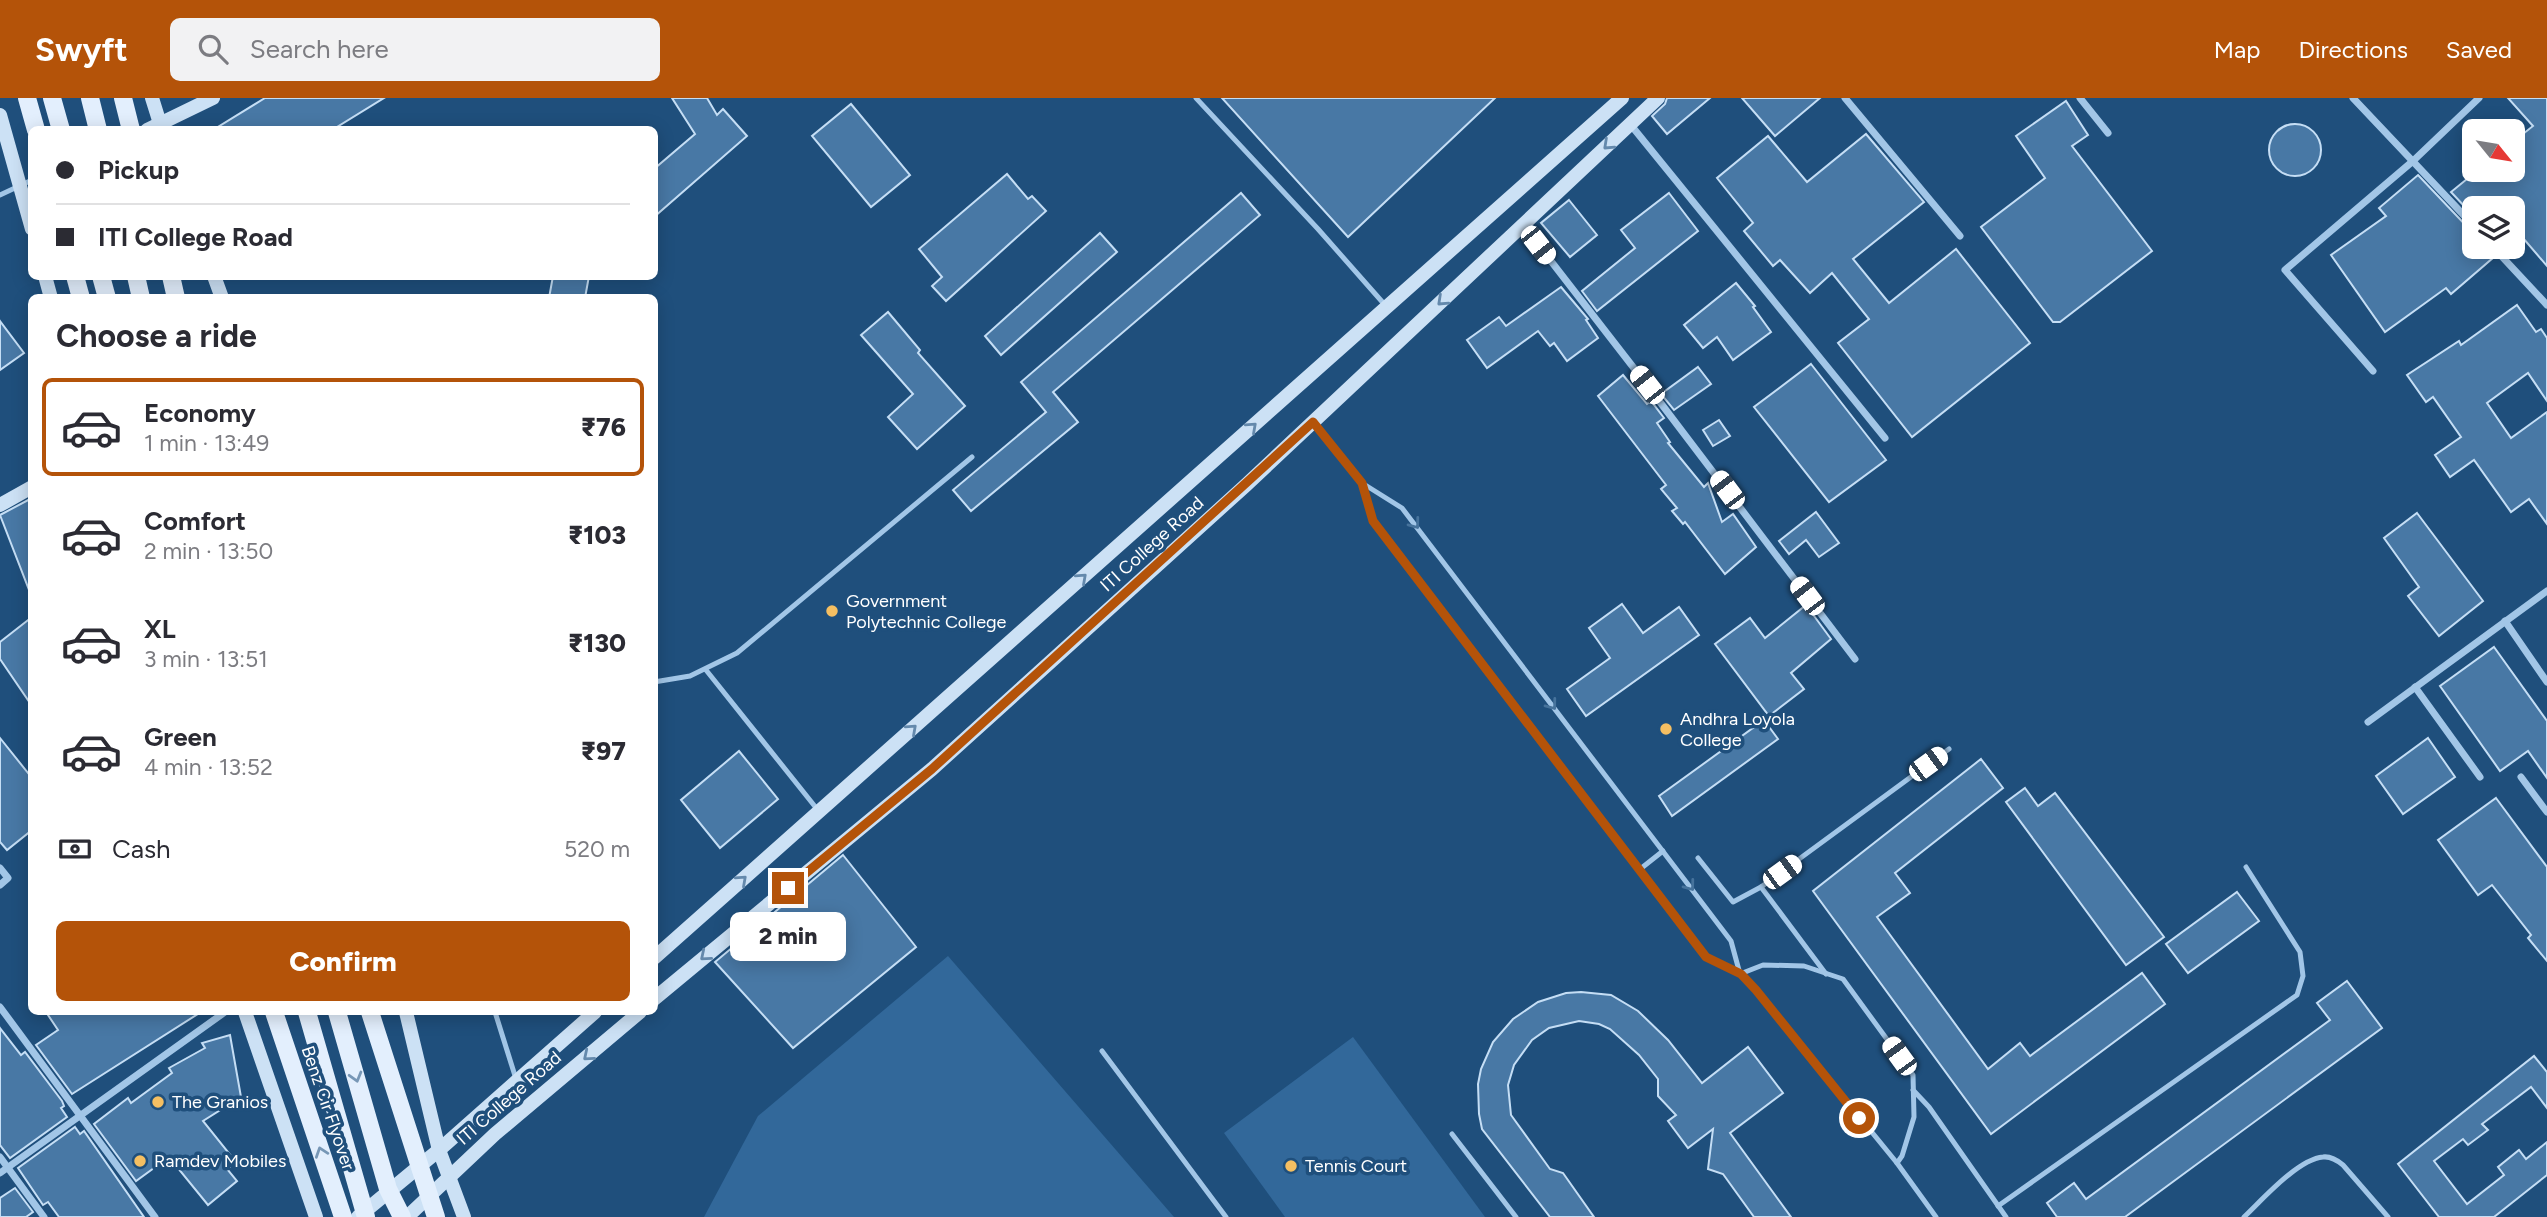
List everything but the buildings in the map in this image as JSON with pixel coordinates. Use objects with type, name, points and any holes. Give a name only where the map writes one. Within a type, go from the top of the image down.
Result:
[{"type":"main road","points":[[27,98],[35,126]]},
{"type":"main road","points":[[52,98],[60,126]]},
{"type":"main road","points":[[90,98],[97,126]]},
{"type":"main road","points":[[123,98],[130,126]]},
{"type":"main road","name":"Benz Cir Flyover","points":[[275,1015],[343,1217]]},
{"type":"main road","points":[[308,1015],[362,1215]]},
{"type":"main road","points":[[338,1015],[388,1189],[405,1217]]},
{"type":"main road","points":[[371,1015],[436,1217]]},
{"type":"street","points":[[152,98],[156,126]]},
{"type":"street","points":[[160,126],[213,98]]},
{"type":"street","name":"ITI College Road","points":[[658,954],[1622,98]]},
{"type":"street","name":"ITI College Road","points":[[658,996],[932,769],[1313,422],[1658,98]]},
{"type":"street","points":[[1845,98],[1960,236]]},
{"type":"street","points":[[2080,98],[2108,133]]},
{"type":"street","points":[[2353,98],[2462,213]]},
{"type":"street","points":[[2373,371],[2285,270],[2413,161],[2479,98]]},
{"type":"street","points":[[0,115],[25,182],[28,202]]},
{"type":"street","points":[[1630,124],[1885,438]]},
{"type":"street","points":[[1522,225],[1855,659]]},
{"type":"street","points":[[2504,259],[2547,305]]},
{"type":"street","points":[[0,505],[28,489]]},
{"type":"street","points":[[2368,722],[2547,591]]},
{"type":"street","points":[[2505,621],[2547,682]]},
{"type":"street","points":[[2416,687],[2480,777]]},
{"type":"street","points":[[2521,777],[2547,812]]},
{"type":"street","points":[[0,869],[8,878],[0,885]]},
{"type":"street","points":[[0,1007],[155,1217]]},
{"type":"street","points":[[0,1172],[221,1015]]},
{"type":"street","points":[[246,1015],[316,1217]]},
{"type":"street","points":[[407,1015],[439,1150],[464,1217]]},
{"type":"street","name":"ITI College Road","points":[[362,1215],[388,1189],[439,1150],[591,1015]]},
{"type":"street","name":"ITI College Road","points":[[405,1217],[495,1134],[636,1015]]},
{"type":"street","points":[[0,1157],[44,1217]]},
{"type":"lane","points":[[1196,98],[1387,307]]},
{"type":"lane","points":[[0,195],[25,182]]},
{"type":"lane","points":[[1313,422],[1362,483],[1402,508],[1731,941],[1741,974]]},
{"type":"lane","points":[[658,681],[690,676],[737,653],[972,457]]},
{"type":"lane","points":[[1362,483],[1373,521],[1706,957],[1741,974],[1756,990],[1896,1163],[1936,1217]]},
{"type":"lane","points":[[706,670],[819,812]]},
{"type":"lane","points":[[1698,858],[1733,902],[1761,887],[1949,749]]},
{"type":"lane","points":[[1639,870],[1663,851]]},
{"type":"lane","points":[[1998,1206],[2297,995],[2303,976],[2300,952],[2246,867]]},
{"type":"lane","points":[[1761,887],[1826,974]]},
{"type":"lane","points":[[1741,974],[1763,965],[1804,966],[1843,979],[1913,1075],[1914,1116],[1902,1156],[1896,1163]]},
{"type":"lane","points":[[496,1015],[517,1081]]},
{"type":"lane","points":[[1102,1051],[1226,1217]]},
{"type":"lane","points":[[1913,1090],[1929,1107],[2006,1217]]},
{"type":"lane","points":[[1452,1134],[1516,1217]]},
{"type":"lane","points":[[2244,1217],[2304,1164],[2324,1156],[2335,1158],[2343,1165],[2388,1217]]},
{"type":"shaded area","points":[[948,956],[1174,1217],[704,1217],[758,1116]]},
{"type":"shaded area","points":[[1353,1037],[1485,1217],[1285,1217],[1224,1133]]},
{"type":"place","name":"Government Polytechnic College","points":[[832,611]]},
{"type":"place","name":"Andhra Loyola College","points":[[1666,729]]},
{"type":"place","name":"The Granios","points":[[158,1102]]},
{"type":"place","name":"Ramdev Mobiles","points":[[140,1161]]},
{"type":"place","name":"Tennis Court","points":[[1291,1166]]},
{"type":"route","points":[[788,888],[932,769],[1247,485],[1313,422],[1362,483],[1373,521],[1706,957],[1741,974],[1859,1118]]}]
